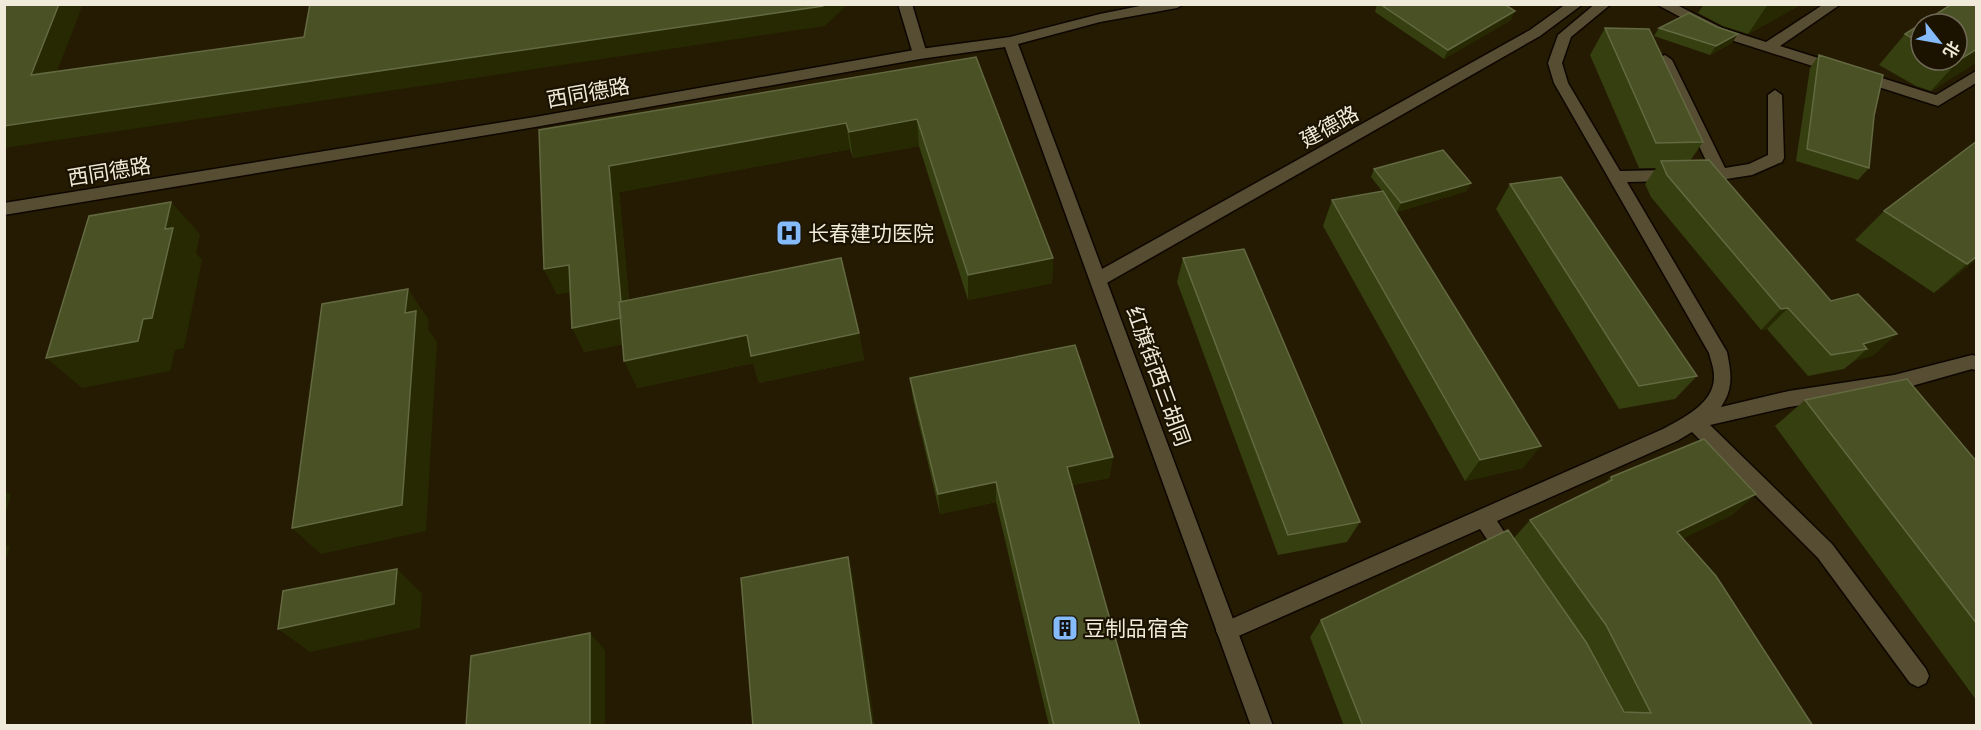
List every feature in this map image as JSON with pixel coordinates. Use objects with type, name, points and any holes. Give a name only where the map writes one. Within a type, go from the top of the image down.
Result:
[{"type":"street","points":[[905,4],[920,54]]},
{"type":"street","name":"西同德路","points":[[4,209],[535,122],[920,54],[1010,42],[1100,18],[1177,4]]},
{"type":"street","name":"建德路","points":[[1099,279],[1535,33],[1576,4]]},
{"type":"street","points":[[1227,631],[1670,435],[1693,421],[1716,401],[1724,380],[1718,352],[1561,82],[1555,63],[1565,35],[1605,4]]},
{"type":"street","points":[[1663,4],[1717,31],[1938,101],[1977,76]]},
{"type":"street","points":[[1768,47],[1834,4]]},
{"type":"street","name":"红旗街西三胡同","points":[[1010,42],[1262,726]]},
{"type":"street","points":[[1665,60],[1720,174]]},
{"type":"street","points":[[1616,177],[1720,174],[1752,169],[1776,158],[1775,95]]},
{"type":"street","points":[[1693,421],[1789,399],[1894,383],[1972,362],[1977,363]]},
{"type":"street","points":[[1894,383],[1909,400]]},
{"type":"street","points":[[1693,421],[1826,551],[1918,676]]},
{"type":"street","points":[[1484,518],[1523,575]]},
{"type":"building","points":[[4,4],[59,4],[31,75],[304,37],[310,4],[824,4],[823,6],[4,126]]},
{"type":"building","points":[[1380,4],[1504,4],[1515,11],[1448,50]]},
{"type":"building","points":[[1952,4],[1977,4],[1977,49],[1969,54],[1969,12],[1939,12]]},
{"type":"building","points":[[1689,13],[1717,27],[1738,34],[1716,46],[1659,28]]},
{"type":"building","points":[[1605,28],[1649,29],[1703,142],[1656,143]]},
{"type":"building","points":[[1819,55],[1883,75],[1874,116],[1869,168],[1807,149]]},
{"type":"building","points":[[976,57],[1053,258],[968,275],[917,119],[849,132],[846,123],[609,166],[621,318],[572,328],[569,265],[544,269],[539,130]]},
{"type":"building","points":[[1977,141],[1977,256],[1967,264],[1884,211]]},
{"type":"building","points":[[1443,150],[1471,183],[1401,203],[1374,169]]},
{"type":"building","points":[[1709,160],[1831,301],[1858,294],[1897,334],[1863,344],[1867,349],[1831,355],[1788,308],[1781,309],[1667,175],[1661,161]]},
{"type":"building","points":[[1561,177],[1697,376],[1639,386],[1510,184]]},
{"type":"building","points":[[1383,191],[1541,446],[1480,460],[1332,200]]},
{"type":"building","points":[[171,202],[165,229],[173,228],[152,318],[143,319],[138,341],[46,358],[89,216]]},
{"type":"building","points":[[1244,249],[1360,522],[1288,535],[1183,258]]},
{"type":"building","points":[[841,258],[859,333],[751,356],[747,335],[624,361],[619,302]]},
{"type":"building","points":[[408,289],[405,313],[416,311],[402,505],[292,528],[322,304]]},
{"type":"building","points":[[1075,345],[1113,457],[1067,467],[1140,726],[1054,726],[996,482],[938,494],[910,378]]},
{"type":"building","points":[[1907,379],[1977,462],[1977,624],[1805,400]]},
{"type":"building","points":[[1704,439],[1756,494],[1677,532],[1716,576],[1813,726],[1363,726],[1321,620],[1508,530],[1586,642],[1624,712],[1651,713],[1606,625],[1530,520],[1612,480],[1611,477]]},
{"type":"building","points":[[848,557],[872,726],[753,726],[741,578]]},
{"type":"building","points":[[397,569],[394,604],[278,629],[283,591]]},
{"type":"building","points":[[590,633],[590,726],[466,726],[471,656]]},
{"type":"place","name":"长春建功医院","points":[[789,233]]},
{"type":"place","name":"豆制品宿舍","points":[[1065,628]]}]
